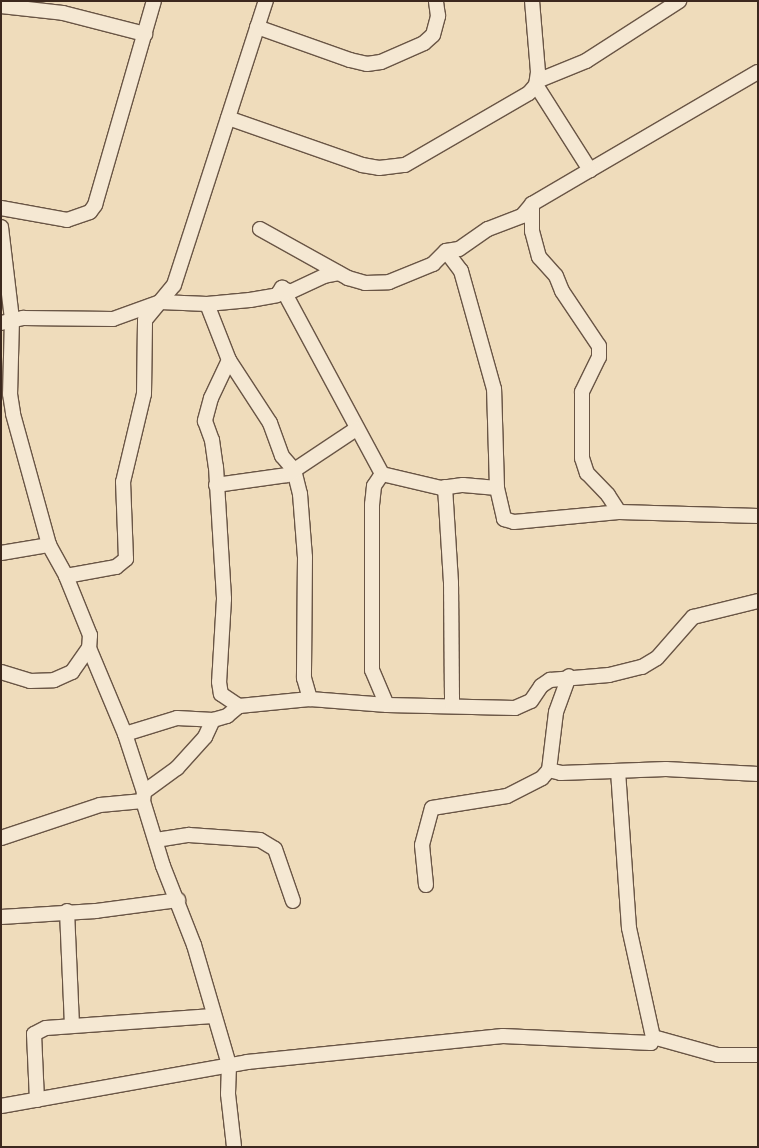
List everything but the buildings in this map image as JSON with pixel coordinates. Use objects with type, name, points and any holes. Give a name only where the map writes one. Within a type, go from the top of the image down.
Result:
[{"type":"street","points":[[1,208],[68,220],[90,212],[95,205],[154,1]]},
{"type":"street","points":[[66,576],[116,567],[126,559],[123,482],[144,394],[144,328],[148,315],[174,285],[266,1]]},
{"type":"street","points":[[257,27],[350,60],[367,64],[381,62],[424,42],[433,35],[438,16],[436,1]]},
{"type":"street","points":[[532,1],[536,83],[590,170]]},
{"type":"street","points":[[228,118],[353,162],[393,168],[405,165],[529,94],[536,83],[586,61],[679,1]]},
{"type":"street","points":[[1,6],[62,13],[145,34]]},
{"type":"street","points":[[260,229],[339,273],[365,283],[389,282],[433,264],[446,251],[459,249],[488,229],[522,216],[532,204],[758,72]]},
{"type":"street","points":[[532,204],[532,230],[539,257],[553,272],[599,346],[599,358],[582,392],[582,458],[587,473],[608,495],[619,512]]},
{"type":"street","points":[[1,227],[10,394],[13,414],[49,545],[66,576],[90,635],[89,648],[125,734],[144,796],[162,866],[178,900],[229,1065],[228,1094],[234,1147]]},
{"type":"street","points":[[446,251],[461,271],[494,390],[498,501],[508,521],[619,512],[758,516]]},
{"type":"street","points":[[282,288],[290,292],[339,273]]},
{"type":"street","points":[[7,321],[72,317],[113,319],[160,302],[207,304],[277,295],[282,288]]},
{"type":"street","points":[[282,288],[356,430],[382,474],[445,487],[463,484],[497,488]]},
{"type":"street","points":[[207,304],[229,360],[270,423],[282,456],[294,470],[300,494],[305,557],[304,678],[310,699]]},
{"type":"street","points":[[229,360],[211,398],[205,421],[212,440],[224,599],[218,682],[221,694],[239,706]]},
{"type":"street","points":[[216,486],[281,477],[356,430]]},
{"type":"street","points":[[382,474],[374,486],[372,504],[372,670],[387,706]]},
{"type":"street","points":[[445,487],[451,583],[452,706]]},
{"type":"street","points":[[1,553],[49,545]]},
{"type":"street","points":[[125,734],[177,718],[213,720],[227,716],[239,706],[310,699],[387,706],[515,708],[531,701],[541,686],[550,680],[569,676],[609,675],[642,667],[657,658],[693,617],[758,601]]},
{"type":"street","points":[[1,672],[30,681],[54,680],[72,672],[89,648]]},
{"type":"street","points":[[426,885],[422,845],[432,808],[507,796],[542,778],[549,770],[556,712],[569,676]]},
{"type":"street","points":[[1,838],[100,805],[144,796],[177,768],[204,737],[213,720]]},
{"type":"street","points":[[549,770],[570,773],[686,769],[758,774]]},
{"type":"street","points":[[1,1106],[229,1065],[503,1036],[651,1043],[653,1037],[629,928],[618,771]]},
{"type":"street","points":[[156,840],[189,836],[260,840],[275,849],[293,901]]},
{"type":"street","points":[[1,917],[67,911],[96,911],[178,900]]},
{"type":"street","points":[[67,911],[72,1026]]},
{"type":"street","points":[[37,1100],[34,1034],[46,1028],[213,1016]]},
{"type":"street","points":[[653,1037],[718,1055],[758,1054]]}]
